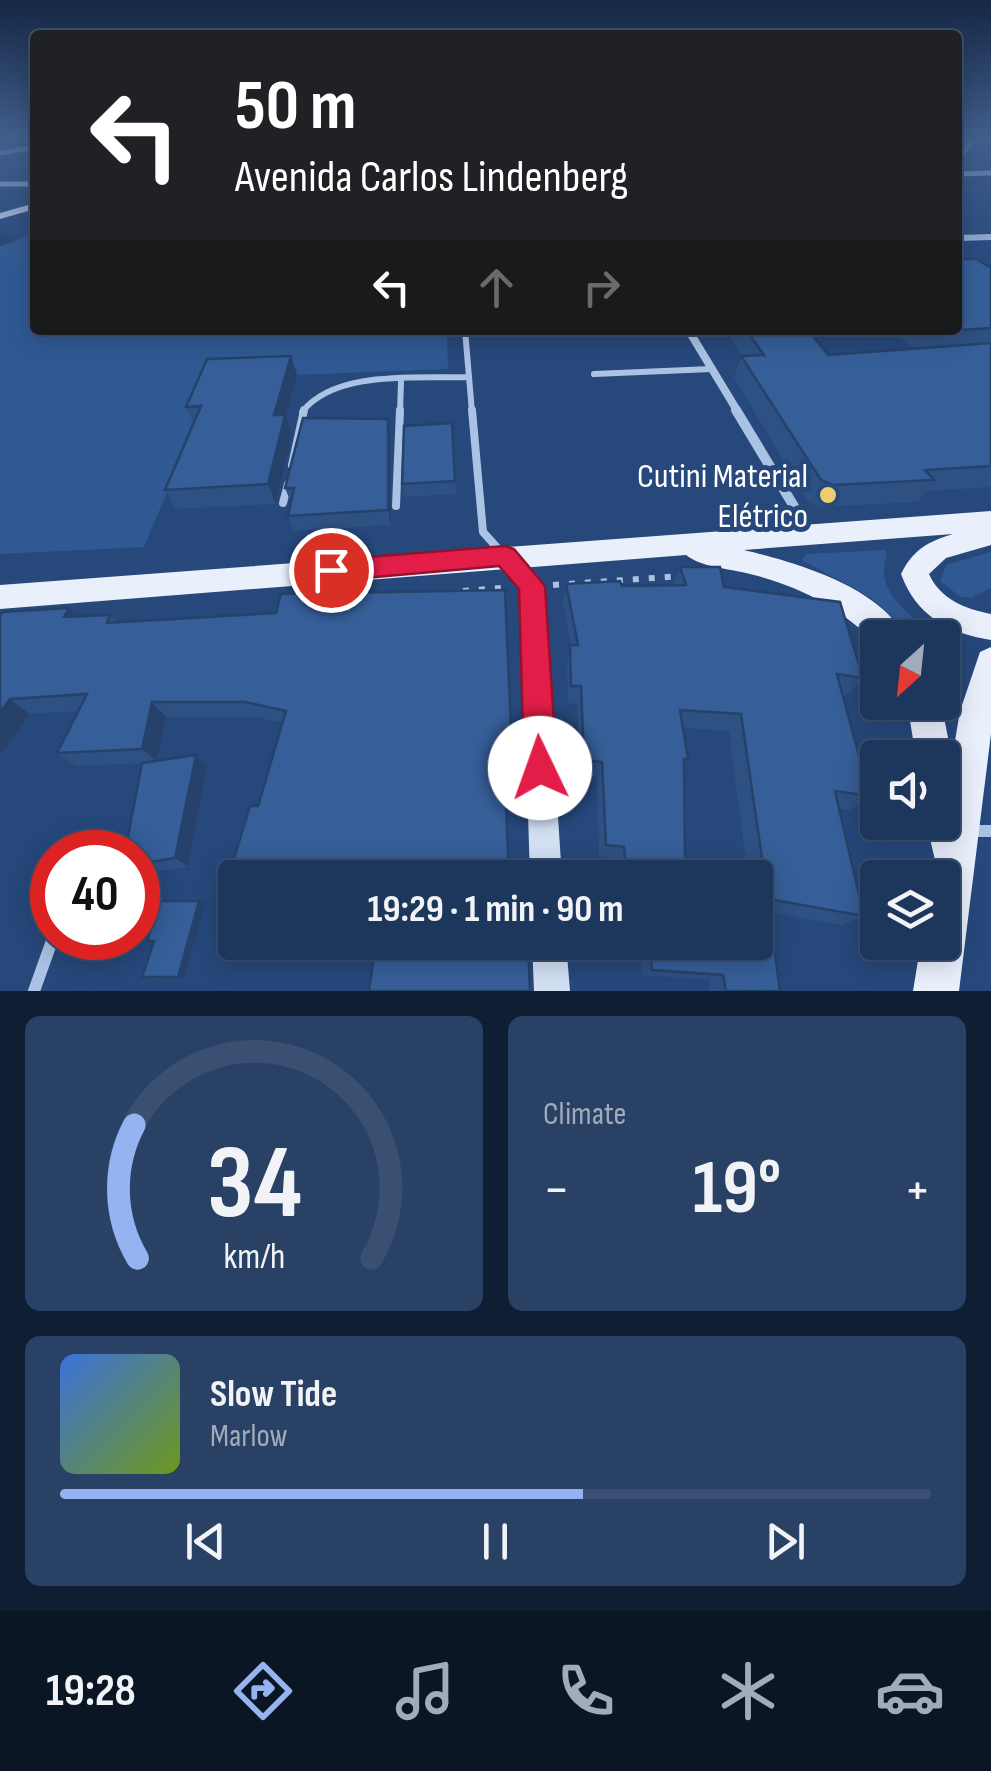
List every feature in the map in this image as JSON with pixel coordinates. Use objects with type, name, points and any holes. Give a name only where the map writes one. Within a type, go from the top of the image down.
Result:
[{"type":"main road","points":[[14,600],[505,556],[991,521]]},
{"type":"main road","points":[[991,535],[930,554],[915,574],[925,595],[948,614],[991,627]]},
{"type":"main road","points":[[668,545],[774,568],[818,582],[872,620]]},
{"type":"main road","points":[[936,991],[962,835],[977,711],[991,662]]},
{"type":"street","points":[[0,184],[30,184]]},
{"type":"street","points":[[0,214],[30,205]]},
{"type":"street","points":[[962,238],[991,237]]},
{"type":"street","points":[[692,335],[810,534]]},
{"type":"street","points":[[505,556],[532,586],[545,860]]},
{"type":"street","points":[[550,960],[552,991]]},
{"type":"lane","points":[[466,335],[483,532],[505,556]]},
{"type":"lane","points":[[594,374],[711,368]]},
{"type":"lane","points":[[284,503],[303,412],[311,400],[348,386],[469,377]]},
{"type":"lane","points":[[396,506],[401,382]]},
{"type":"lane","points":[[34,991],[46,960]]},
{"type":"shaded area","points":[[30,236],[30,335],[447,335],[448,369],[215,378],[144,547],[0,554],[0,246]]},
{"type":"shaded area","points":[[886,550],[884,576],[889,590],[917,620],[893,620],[873,599],[802,560],[806,554]]},
{"type":"shaded area","points":[[991,552],[991,588],[972,598],[961,597],[940,581],[946,565]]},
{"type":"building","points":[[962,259],[976,259],[991,268],[991,328],[962,330]]},
{"type":"building","points":[[750,335],[812,335],[828,355],[991,343],[991,466],[925,470],[934,480],[833,485],[821,480],[741,356],[764,355]]},
{"type":"building","points":[[291,356],[274,415],[285,415],[268,484],[165,490],[201,406],[186,407],[207,359]]},
{"type":"building","points":[[303,418],[388,419],[388,510],[288,516],[294,488],[285,488]]},
{"type":"building","points":[[452,423],[455,481],[402,484],[404,426]]},
{"type":"building","points":[[680,567],[720,567],[724,587],[840,602],[860,668],[860,678],[837,674],[860,759],[860,795],[835,791],[860,899],[860,915],[773,900],[773,860],[762,860],[741,714],[680,710],[688,759],[684,759],[685,860],[625,860],[624,847],[606,845],[602,762],[584,760],[581,686],[571,686],[570,645],[578,645],[566,584],[620,581],[622,586],[686,585]]},
{"type":"building","points":[[505,590],[512,753],[504,753],[508,860],[234,860],[250,806],[258,806],[286,711],[245,702],[152,702],[142,749],[57,753],[87,694],[10,699],[0,712],[3,612],[69,608],[64,617],[110,615],[107,623],[276,613],[281,594]]},
{"type":"building","points":[[196,755],[175,858],[160,860],[160,830],[129,830],[142,763]]},
{"type":"building","points":[[160,901],[199,901],[178,977],[142,977],[148,960],[160,960]]},
{"type":"building","points":[[773,940],[780,991],[726,991],[723,975],[652,970],[651,960],[773,960]]},
{"type":"building","points":[[373,960],[529,960],[530,991],[369,991]]},
{"type":"place","name":"Cutini Material Elétrico","points":[[828,495]]},
{"type":"route","points":[[331,570],[505,556],[532,586],[540,768]]}]
